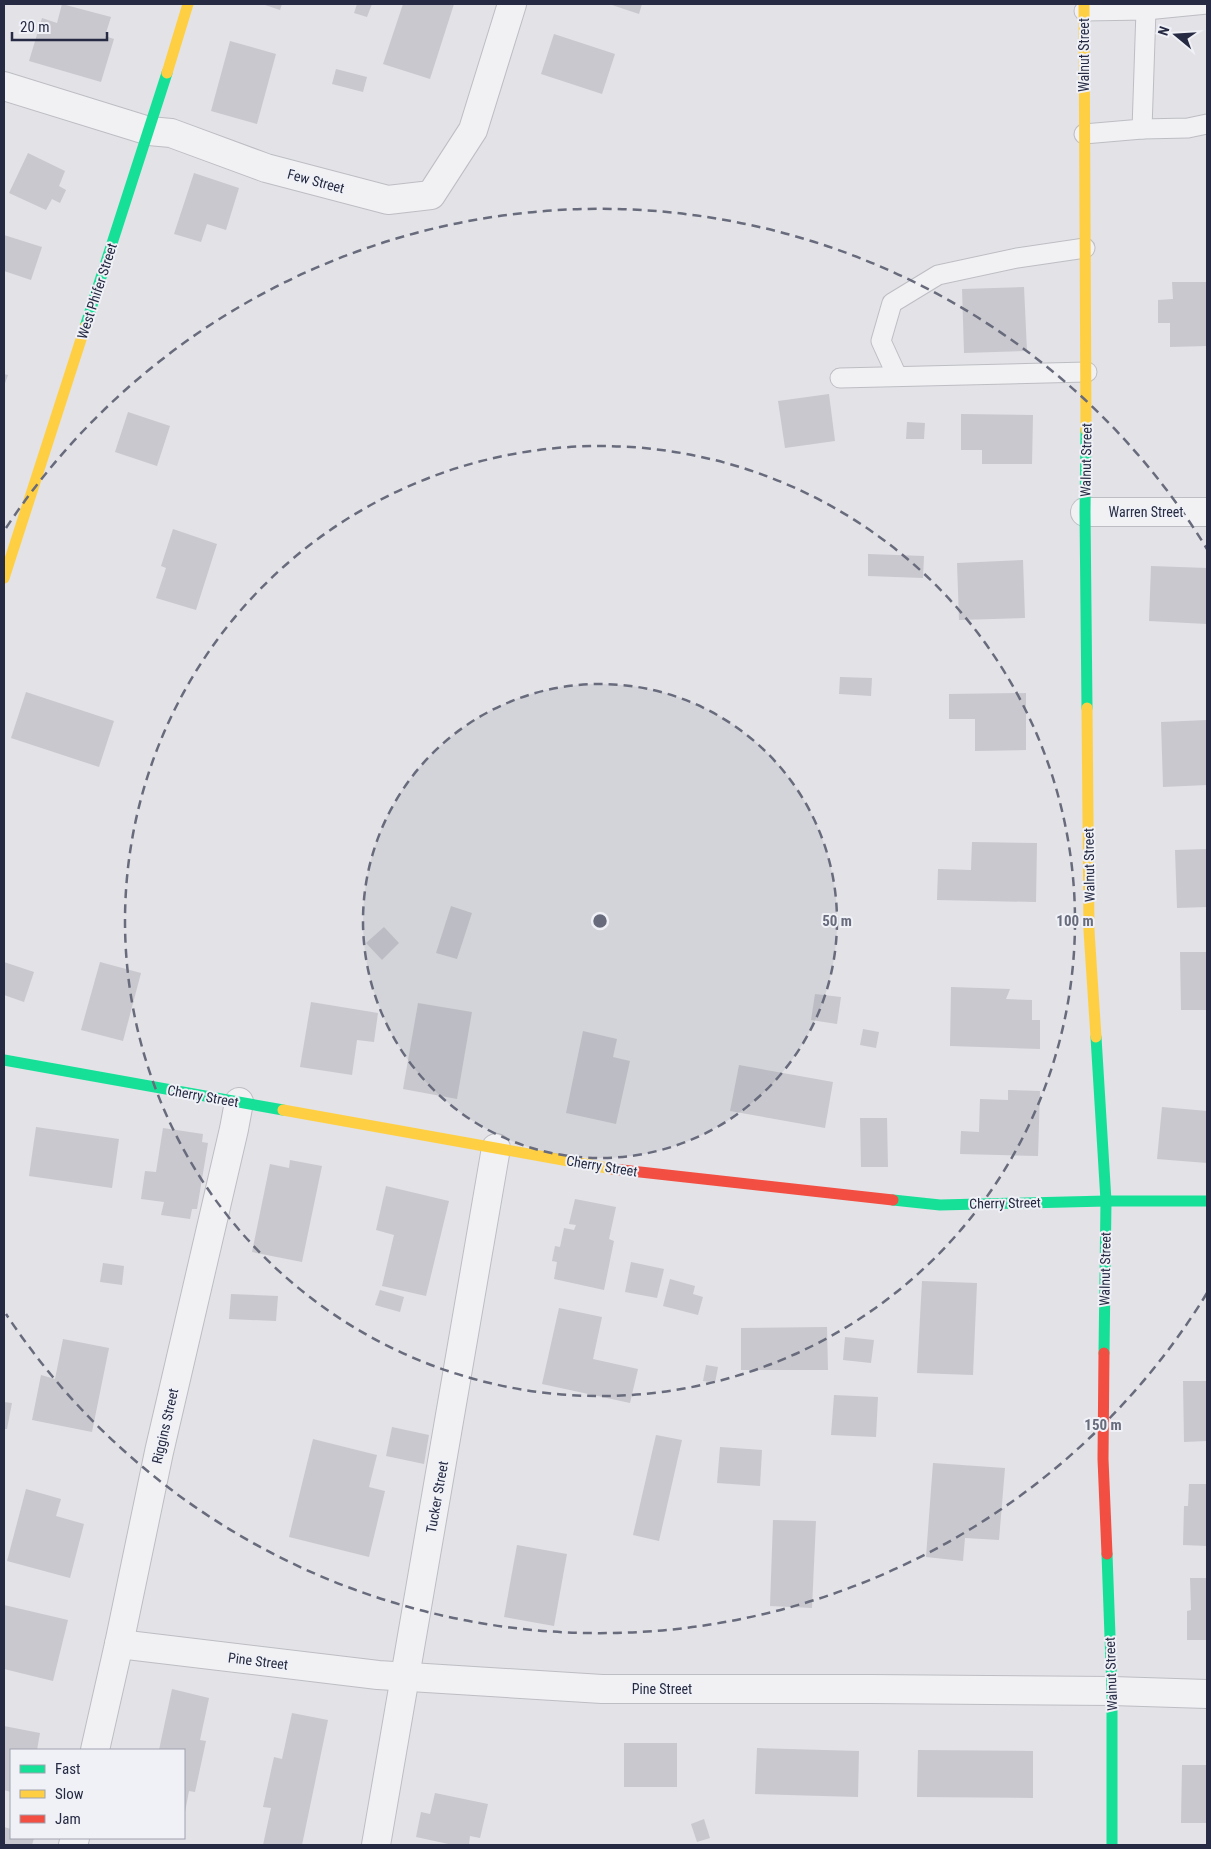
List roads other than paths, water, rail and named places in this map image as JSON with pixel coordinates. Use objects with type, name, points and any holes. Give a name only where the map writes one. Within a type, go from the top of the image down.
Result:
[{"type":"street","name":"West Phifer Street","points":[[4,578],[188,4]]},
{"type":"street","name":"Few Street","points":[[4,86],[148,131],[171,133],[266,168],[388,200],[431,195],[473,130],[512,4]]},
{"type":"street","name":"Walnut Street","points":[[1084,7],[1087,372],[1085,512],[1089,931],[1106,1201],[1103,1459],[1112,1691],[1112,1845]]},
{"type":"street","name":"Warren Street","points":[[1085,512],[1207,512]]},
{"type":"street","name":"Cherry Street","points":[[4,1060],[618,1169],[742,1184],[940,1205],[1106,1201],[1207,1201]]},
{"type":"street","name":"Riggins Street","points":[[95,1749],[119,1644],[158,1452],[234,1130],[238,1102]]},
{"type":"street","name":"Tucker Street","points":[[376,1845],[496,1148]]},
{"type":"street","name":"Pine Street","points":[[119,1644],[378,1675],[602,1689],[871,1689],[1112,1691],[1207,1694]]},
{"type":"lane","points":[[1084,7],[1146,10],[1207,4]]},
{"type":"lane","points":[[1142,130],[1146,10]]},
{"type":"lane","points":[[1084,134],[1188,128],[1207,124]]},
{"type":"lane","points":[[897,376],[882,341],[892,303],[938,275],[1017,258],[1086,248]]},
{"type":"lane","points":[[840,378],[1087,372]]}]
